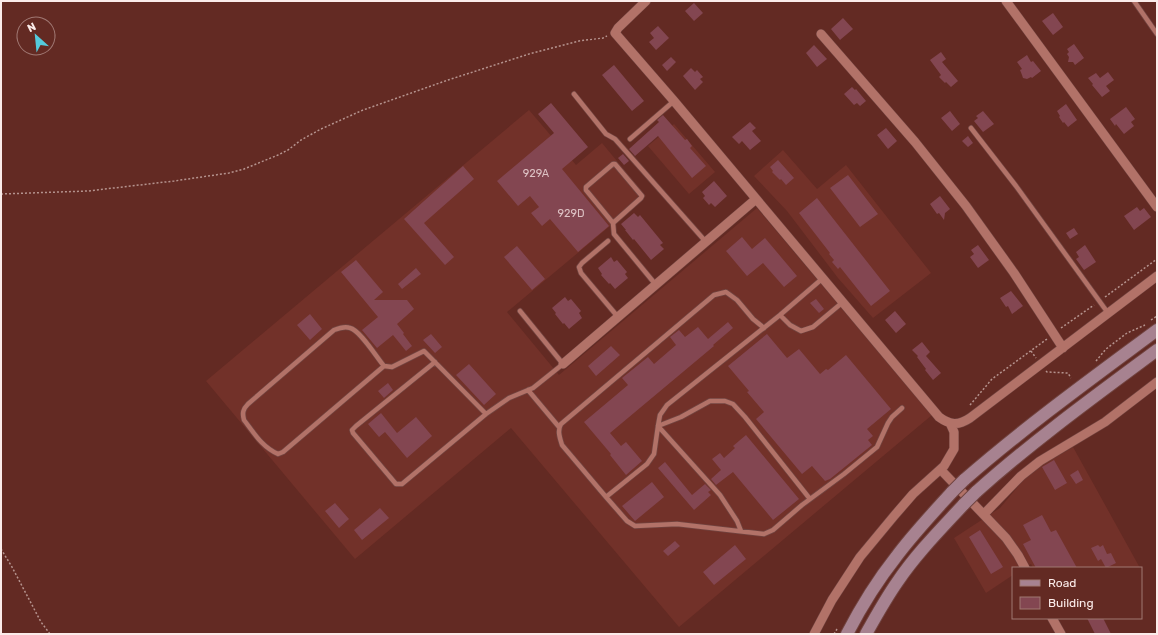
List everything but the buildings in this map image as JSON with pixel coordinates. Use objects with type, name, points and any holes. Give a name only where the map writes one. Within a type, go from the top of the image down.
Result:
[{"type":"main road","points":[[847,634],[875,586],[896,556],[920,527],[964,480],[997,451],[1053,407],[1157,330]]},
{"type":"main road","points":[[866,634],[898,580],[927,544],[976,492],[1007,464],[1050,430],[1157,350]]},
{"type":"street","points":[[646,1],[618,28],[615,33],[824,278],[939,417],[950,423],[960,424],[964,422],[1157,276]]},
{"type":"street","points":[[1006,1],[1157,207]]},
{"type":"street","points":[[821,34],[915,142],[966,206],[1014,273],[1063,348]]},
{"type":"street","points":[[563,364],[756,199]]},
{"type":"street","points":[[984,514],[1021,476],[1040,461],[1104,422],[1157,382]]},
{"type":"street","points":[[814,634],[832,600],[860,557],[913,494],[941,470],[954,450],[954,432],[950,423]]},
{"type":"street","points":[[941,470],[1006,538],[1024,567]]},
{"type":"street","points":[[1053,619],[1061,634]]},
{"type":"lane","points":[[1134,1],[1157,34]]},
{"type":"lane","points":[[574,94],[606,134],[616,139],[706,242]]},
{"type":"lane","points":[[630,139],[674,101]]},
{"type":"lane","points":[[971,128],[1016,186],[1108,313]]},
{"type":"lane","points":[[613,223],[642,196],[615,164],[587,185],[586,190],[613,223],[614,234],[656,285]]},
{"type":"lane","points":[[608,242],[579,266],[581,273],[618,317]]},
{"type":"lane","points":[[606,497],[647,464],[651,459],[654,454],[660,415],[667,405],[824,278]]},
{"type":"lane","points":[[559,427],[714,295],[726,292],[737,300],[752,318],[764,328]]},
{"type":"lane","points":[[780,315],[790,325],[802,331],[813,327],[843,302]]},
{"type":"lane","points":[[435,362],[352,430],[396,484],[402,484],[486,414],[509,398],[533,388],[563,364],[520,311]]},
{"type":"lane","points":[[384,366],[283,452],[278,454],[264,445],[242,416],[244,409],[248,404],[334,330],[348,327],[354,329],[360,334],[384,366],[392,367],[424,351],[486,414]]},
{"type":"lane","points":[[528,390],[559,427],[559,435],[562,445],[627,521],[635,526],[677,524],[764,534],[773,530],[877,447],[888,423],[902,408]]},
{"type":"lane","points":[[658,426],[681,417],[710,402],[725,400],[733,404],[745,417],[810,499]]},
{"type":"lane","points":[[658,426],[720,495],[737,521],[741,531]]},
{"type":"path","points":[[1,194],[88,190],[174,181],[228,173],[244,169],[278,155],[288,150],[301,140],[363,110],[448,80],[529,54],[603,38],[615,33]]},
{"type":"path","points":[[1031,351],[1038,361]]},
{"type":"path","points":[[1044,368],[1047,372],[1068,373],[1071,378]]},
{"type":"path","points":[[1,549],[41,622],[50,634]]},
{"type":"shaded area","points":[[529,110],[576,165],[602,143],[646,196],[507,312],[559,375],[757,208],[932,415],[679,627],[511,428],[355,559],[206,381]]},
{"type":"shaded area","points":[[674,124],[715,172],[689,194],[648,146]]},
{"type":"shaded area","points":[[783,150],[817,189],[846,165],[931,273],[873,318],[838,278],[787,211],[754,176]]},
{"type":"shaded area","points":[[1073,447],[1139,567],[1032,567],[1031,564],[1026,567],[1012,567],[1012,576],[986,593],[954,538],[1000,508],[1025,478],[1045,463]]}]
